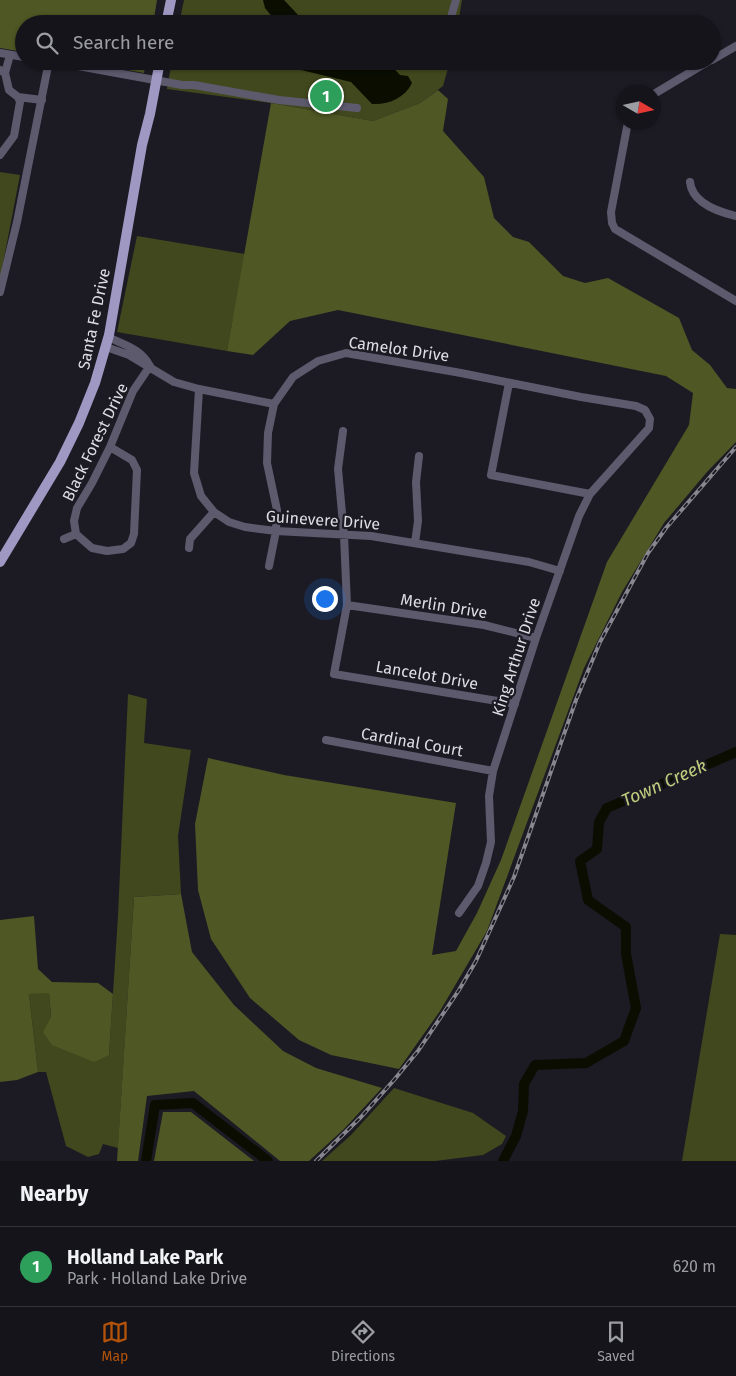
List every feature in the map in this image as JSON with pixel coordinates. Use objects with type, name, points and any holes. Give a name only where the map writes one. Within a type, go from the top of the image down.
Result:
[{"type":"main road","points":[[168,15],[170,0]]},
{"type":"main road","name":"Santa Fe Drive","points":[[0,562],[60,462],[79,423],[95,383],[107,342],[142,145],[159,70]]},
{"type":"street","points":[[452,15],[456,0]]},
{"type":"street","points":[[721,54],[736,46]]},
{"type":"street","points":[[0,53],[15,56]]},
{"type":"street","points":[[10,55],[2,72],[9,90],[18,97],[42,100]]},
{"type":"street","points":[[0,292],[48,70]]},
{"type":"street","points":[[101,70],[279,100],[357,108]]},
{"type":"street","points":[[661,90],[694,70]]},
{"type":"street","points":[[0,155],[14,136],[20,102],[18,97]]},
{"type":"street","points":[[627,130],[612,212],[612,223],[615,229],[736,301]]},
{"type":"street","points":[[690,182],[695,194],[707,205],[720,212],[736,216]]},
{"type":"street","points":[[107,342],[174,382],[274,404]]},
{"type":"street","name":"Camelot Drive","points":[[269,566],[276,531],[277,510],[267,463],[268,433],[274,404],[294,377],[318,360],[346,353],[462,372],[508,383],[636,406],[645,410],[650,419],[648,428]]},
{"type":"street","name":"Black Forest Drive","points":[[76,534],[74,521],[77,508],[110,447],[133,392],[150,366]]},
{"type":"street","points":[[508,383],[491,475],[590,494]]},
{"type":"street","name":"Guinevere Drive","points":[[199,389],[194,474],[201,496],[214,512],[229,522],[245,527],[276,531],[371,536],[529,562],[560,570]]},
{"type":"street","name":"King Arthur Drive","points":[[458,913],[478,886],[486,863],[491,842],[489,796],[493,771],[536,638],[579,516],[590,494],[648,428]]},
{"type":"street","points":[[343,431],[338,469],[344,535],[347,605]]},
{"type":"street","points":[[64,540],[76,534],[92,548],[107,551],[122,549],[131,543],[134,534],[137,470],[132,460],[110,447]]},
{"type":"street","points":[[415,543],[418,521],[416,482],[419,456]]},
{"type":"street","points":[[189,548],[190,539],[214,512]]},
{"type":"street","name":"Merlin Drive","points":[[347,605],[484,625],[536,638]]},
{"type":"street","name":"Lancelot Drive","points":[[347,605],[334,674],[515,704]]},
{"type":"street","name":"Cardinal Court","points":[[326,740],[493,771]]},
{"type":"green space","points":[[0,0],[157,0],[154,15],[15,15],[15,50],[0,48]]},
{"type":"green space","points":[[184,0],[462,0],[460,15],[181,15]]},
{"type":"green space","points":[[128,70],[144,70],[144,73]]},
{"type":"green space","points":[[170,70],[447,70],[443,86],[420,103],[373,121],[271,103],[167,89]]},
{"type":"green space","points":[[438,90],[448,99],[443,131],[484,177],[494,218],[513,237],[529,242],[563,276],[585,283],[608,278],[679,318],[692,350],[710,365],[727,388],[736,389],[736,442],[707,472],[664,523],[622,592],[584,668],[487,931],[440,1011],[399,1069],[331,1055],[299,1040],[250,998],[211,939],[198,890],[195,824],[208,758],[284,775],[456,803],[432,955],[456,951],[477,913],[501,860],[607,562],[689,425],[693,393],[666,376],[338,310],[290,321],[253,355],[227,351],[271,103],[373,121],[420,103]]},
{"type":"green space","points":[[0,172],[20,175],[0,279]]},
{"type":"green space","points":[[137,236],[245,254],[227,351],[117,332]]},
{"type":"green space","points":[[128,694],[147,699],[144,743],[191,750],[178,836],[181,894],[134,897],[118,1148],[103,1144],[99,1154],[88,1157],[66,1146],[46,1072],[38,1072],[29,994],[49,992],[51,1018],[44,1032],[109,1055],[118,916]]},
{"type":"green space","points":[[181,894],[192,952],[234,1005],[283,1051],[316,1068],[382,1088],[344,1129],[309,1161],[280,1161],[194,1091],[147,1096],[138,1161],[117,1161],[134,897]]},
{"type":"green space","points":[[34,916],[38,969],[52,982],[98,983],[113,994],[109,1055],[94,1062],[52,1045],[43,1032],[51,1017],[49,993],[29,994],[38,1072],[17,1080],[0,1082],[0,920]]},
{"type":"green space","points":[[720,934],[736,935],[736,1161],[682,1161]]},
{"type":"green space","points":[[394,1088],[473,1113],[506,1136],[502,1144],[483,1155],[435,1161],[322,1161],[351,1135]]},
{"type":"green space","points":[[163,1112],[191,1112],[254,1161],[154,1161]]},
{"type":"shaded area","points":[[263,0],[284,0],[298,15],[271,15],[265,8]]},
{"type":"shaded area","points":[[301,70],[395,70],[400,75],[408,76],[412,83],[405,93],[395,100],[372,104],[351,82]]},
{"type":"waterway","name":"Town Creek","points":[[503,1161],[516,1136],[523,1111],[524,1084],[535,1065],[586,1063],[624,1041],[636,1008],[626,954],[626,927],[588,900],[580,861],[597,849],[599,822],[607,808],[736,752]]},
{"type":"waterway","name":"Town Creek","points":[[146,1161],[155,1105],[193,1103],[268,1161]]},
{"type":"railway","points":[[316,1161],[361,1117],[394,1080],[418,1051],[459,990],[476,961],[514,877],[576,700],[600,642],[648,553],[666,528],[736,447]]},
{"type":"place","name":"Holland Lake Park","points":[[326,96]]}]
